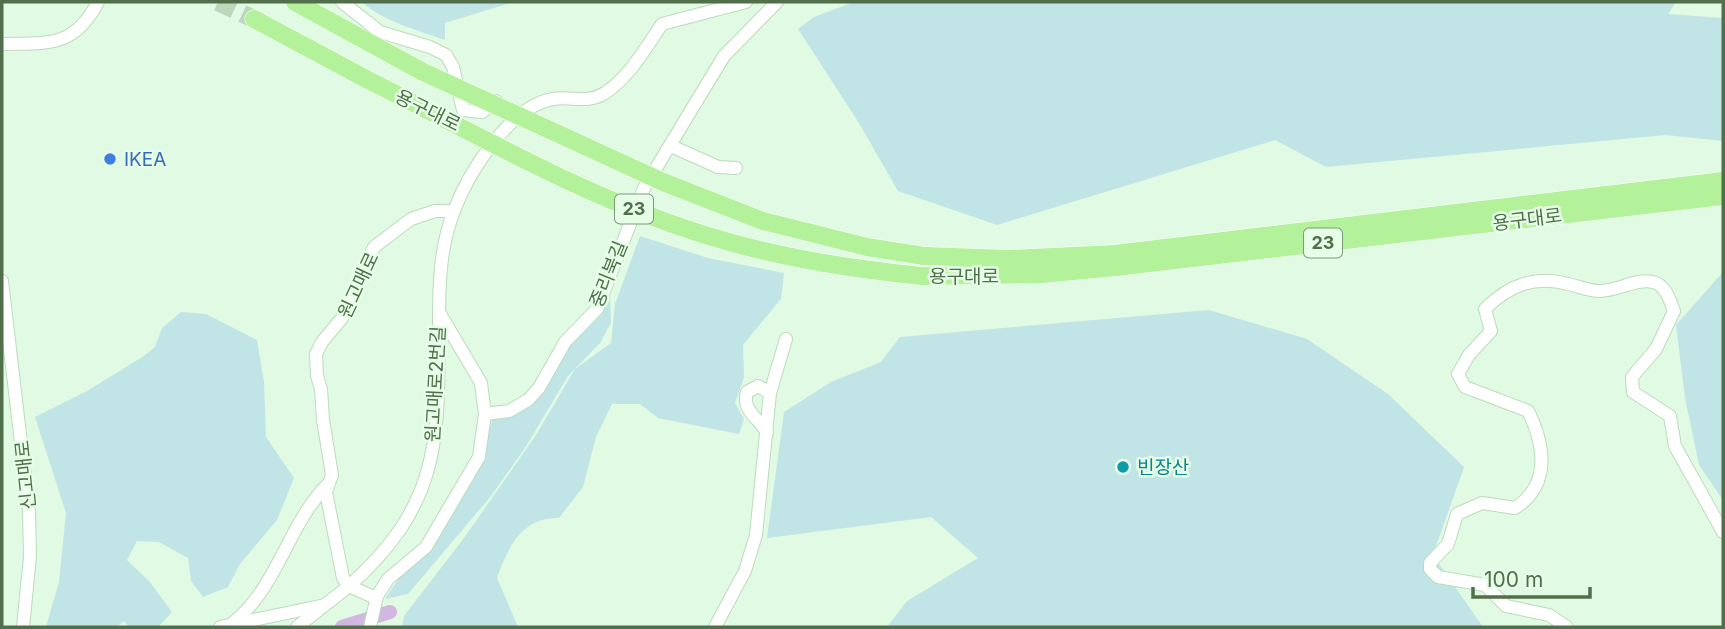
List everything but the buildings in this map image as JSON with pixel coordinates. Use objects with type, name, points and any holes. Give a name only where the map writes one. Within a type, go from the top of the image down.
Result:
[{"type":"highway","name":"용구대로","points":[[295,2],[423,72],[663,182],[763,221],[867,247],[924,256],[1010,259],[1115,254],[1723,181]]},
{"type":"highway","name":"용구대로","points":[[254,19],[368,80],[604,195],[700,234],[813,262],[921,276],[1018,275],[1116,267],[1723,196]]},
{"type":"street","points":[[2,44],[65,40],[78,32],[98,2]]},
{"type":"street","points":[[342,2],[380,32],[446,55],[453,67],[463,110],[482,112],[499,99],[512,105],[516,118]]},
{"type":"street","points":[[454,211],[486,153],[516,118],[538,103],[554,98],[589,100],[606,92],[632,69],[662,24],[746,2]]},
{"type":"street","name":"중리북길","points":[[485,414],[509,411],[528,400],[539,388],[565,342],[597,309],[628,223],[644,188],[724,56],[777,2]]},
{"type":"street","points":[[670,146],[718,167],[736,168]]},
{"type":"street","name":"원고매로","points":[[349,586],[343,578],[327,485],[332,475],[331,461],[316,354],[322,342],[342,318],[374,247],[411,219],[435,211],[454,211]]},
{"type":"street","name":"원고매로2번길","points":[[349,586],[395,540],[420,496],[431,462],[438,414],[440,263],[454,211]]},
{"type":"street","points":[[1567,627],[1549,615],[1506,606],[1485,585],[1438,577],[1430,569],[1430,563],[1448,544],[1457,514],[1482,503],[1515,508],[1529,499],[1538,478],[1543,456],[1539,433],[1528,411],[1465,387],[1458,374],[1469,355],[1491,331],[1485,309],[1497,297],[1534,279],[1556,281],[1597,291],[1643,281],[1655,282],[1665,290],[1674,311],[1657,349],[1632,377],[1633,392],[1670,416],[1675,446],[1723,531]]},
{"type":"street","name":"신고매로","points":[[2,281],[29,511],[30,557],[23,627]]},
{"type":"street","points":[[370,627],[376,601],[388,579],[426,547],[479,457],[485,414],[481,383],[439,312]]},
{"type":"street","points":[[715,627],[745,571],[756,535],[770,393],[786,339]]},
{"type":"street","points":[[767,433],[759,419],[748,411],[744,401],[747,392],[758,386],[770,393]]},
{"type":"street","points":[[227,625],[245,613],[269,582],[312,504],[327,485]]},
{"type":"street","points":[[297,627],[349,586],[376,601]]},
{"type":"street","points":[[227,625],[259,621],[290,610],[328,604]]},
{"type":"shaded area","points":[[362,2],[513,2],[445,23],[445,40],[391,20]]},
{"type":"shaded area","points":[[854,2],[1676,2],[1668,14],[1723,18],[1723,141],[1666,135],[1326,167],[1275,140],[997,225],[898,191],[859,123],[798,29],[814,17]]},
{"type":"shaded area","points":[[640,236],[708,258],[784,273],[781,299],[743,345],[744,377],[735,403],[744,419],[739,434],[658,418],[640,404],[612,404],[596,437],[583,487],[559,518],[546,519],[526,528],[512,545],[501,566],[497,578],[518,627],[402,627],[404,616],[464,538],[536,435],[575,369],[611,343],[615,304]]},
{"type":"shaded area","points":[[1723,272],[1723,500],[1699,465],[1685,398],[1676,325]]},
{"type":"shaded area","points":[[610,295],[611,323],[600,343],[568,376],[525,448],[491,496],[408,594],[385,599],[399,578],[428,552],[473,481],[483,458],[492,420],[533,400],[563,351]]},
{"type":"shaded area","points":[[1209,310],[1307,339],[1388,394],[1464,467],[1433,555],[1483,627],[887,627],[907,601],[978,558],[931,517],[767,538],[784,412],[831,382],[881,362],[900,337]]},
{"type":"shaded area","points":[[181,312],[206,314],[257,340],[264,382],[266,437],[294,478],[277,520],[240,564],[228,587],[203,597],[191,581],[188,558],[159,542],[137,541],[127,560],[149,581],[172,612],[158,627],[129,627],[124,621],[117,627],[46,627],[59,582],[66,513],[35,417],[87,391],[144,356],[155,347],[162,328]]},
{"type":"waterway","points":[[342,627],[390,612]]},
{"type":"tunnel","points":[[218,2],[254,19]]},
{"type":"place","name":"IKEA","points":[[110,159]]},
{"type":"place","name":"빈장산","points":[[1123,467]]}]
